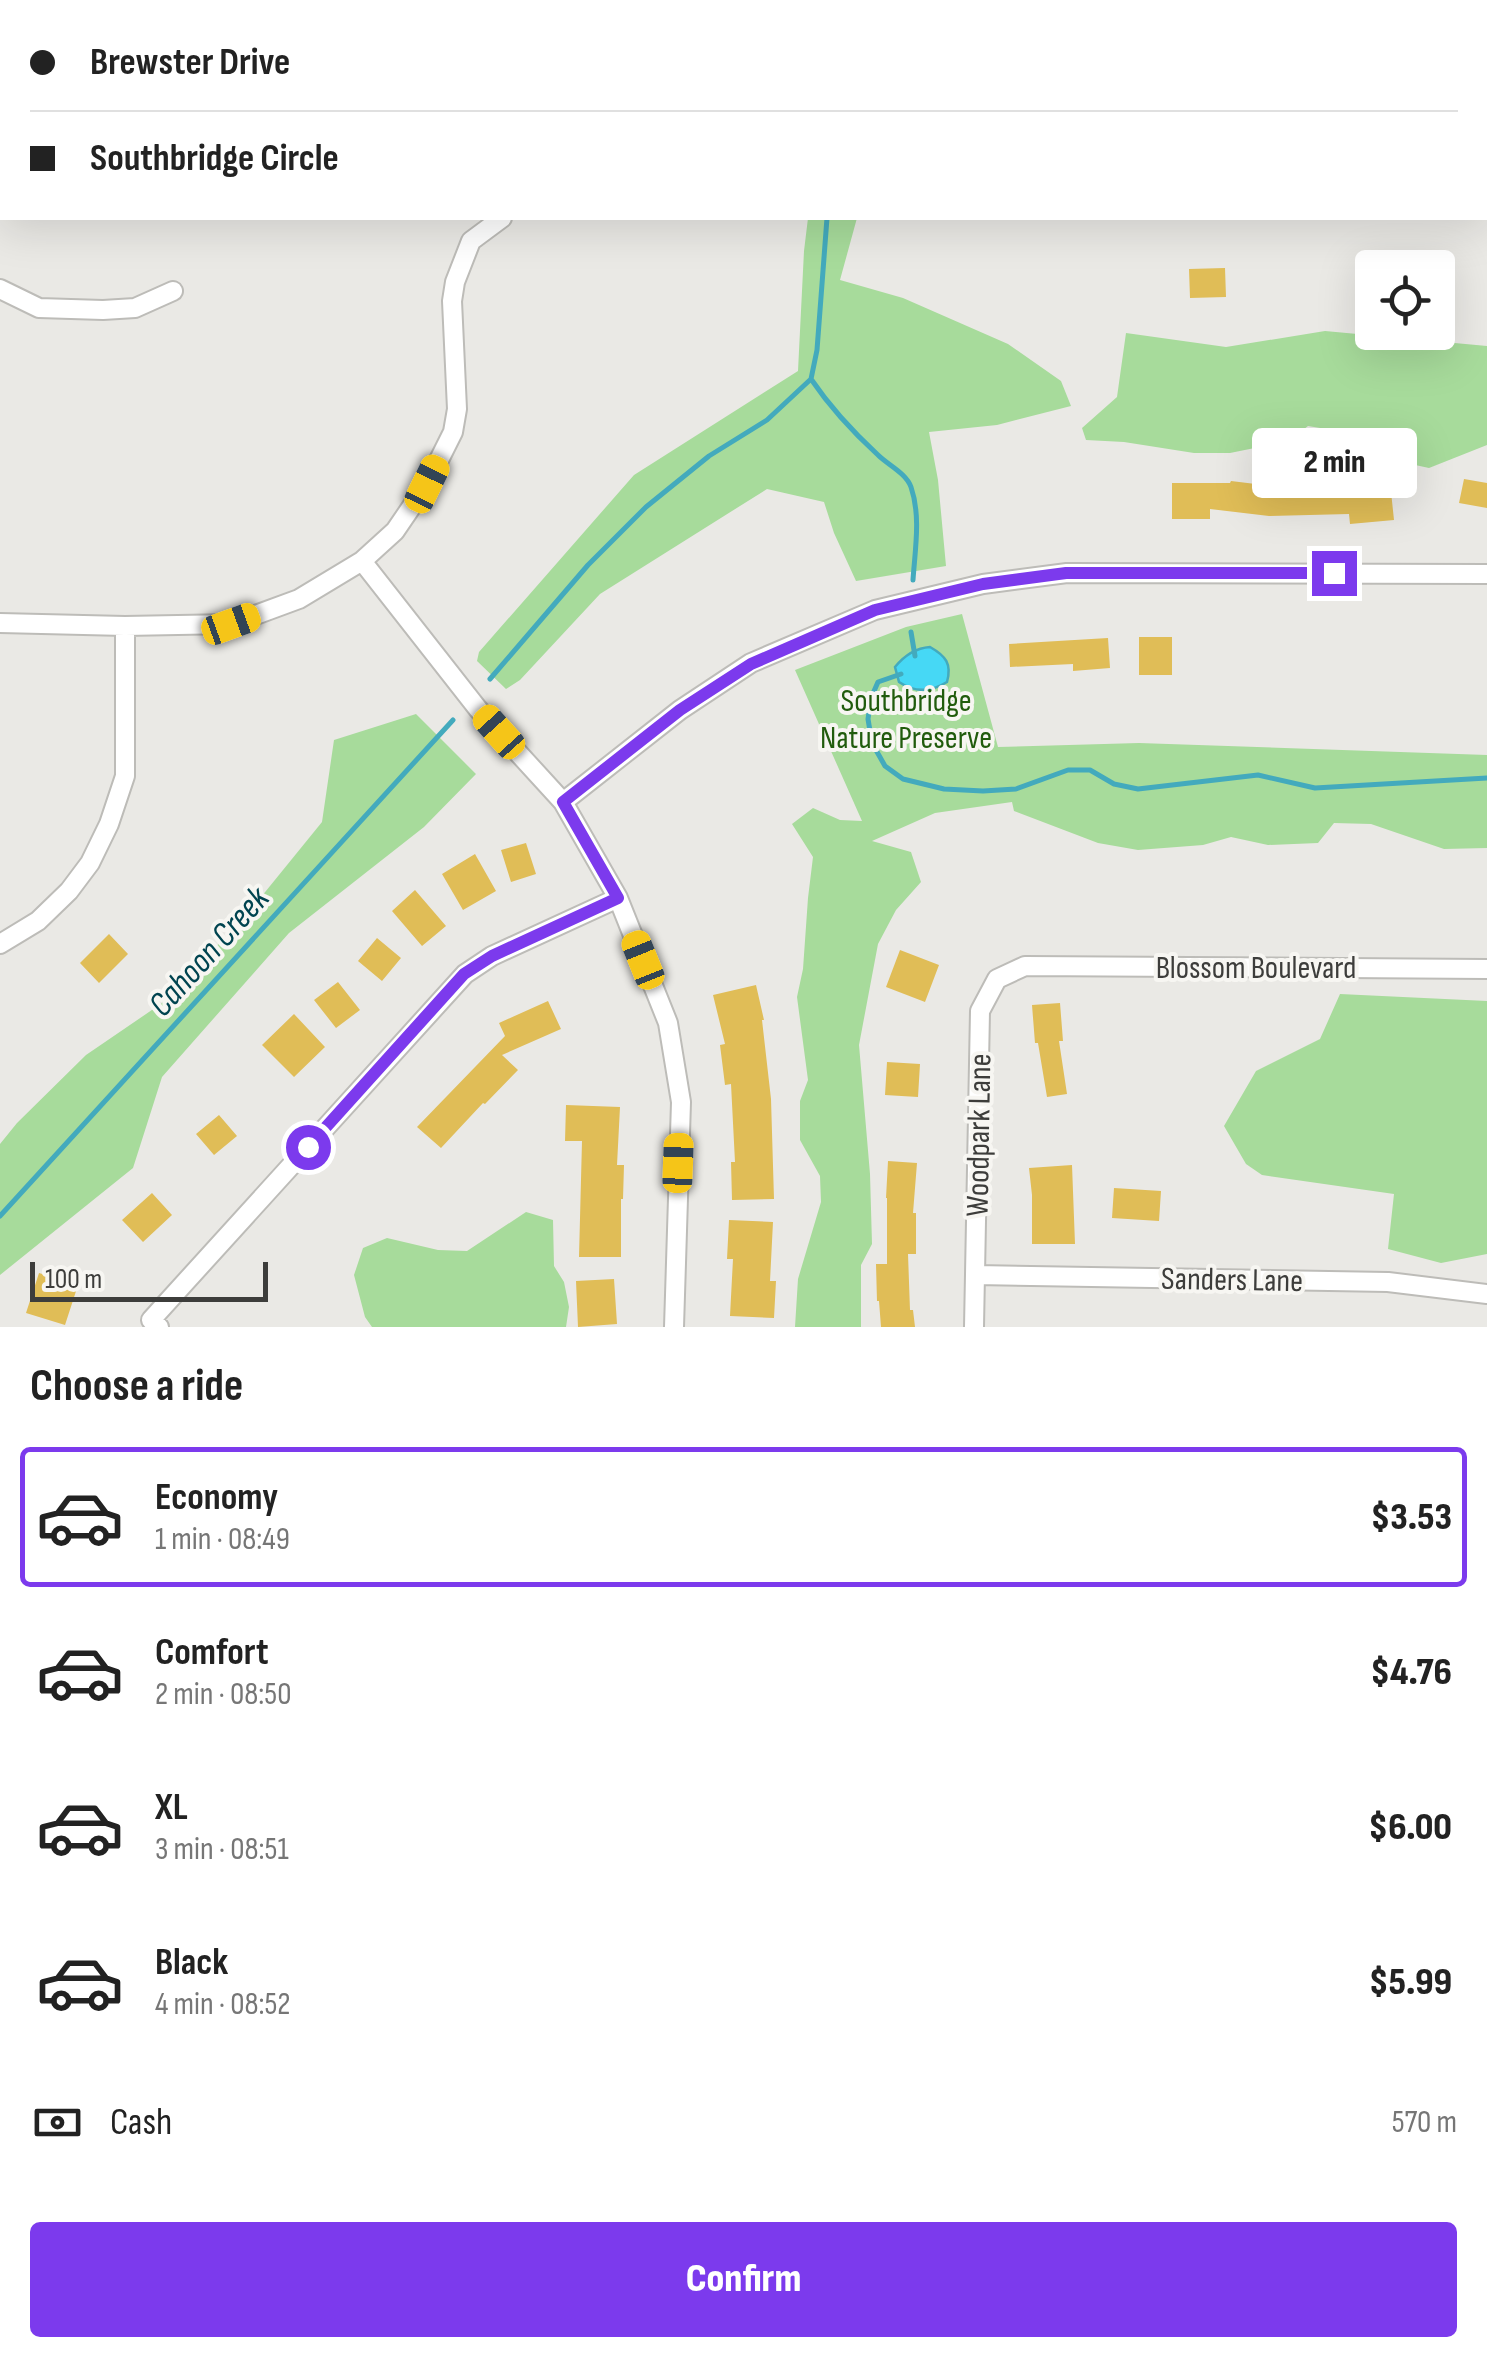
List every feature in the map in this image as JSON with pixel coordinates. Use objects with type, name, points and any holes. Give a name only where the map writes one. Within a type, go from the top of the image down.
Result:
[{"type":"street","points":[[0,622],[231,624],[299,599],[362,561],[395,530],[427,484],[453,432],[458,408],[452,301],[460,264],[471,241],[499,220]]},
{"type":"street","points":[[0,289],[39,308],[103,310],[135,308],[173,291]]},
{"type":"street","points":[[362,561],[478,709],[563,802],[618,898],[668,1023],[681,1102],[674,1327]]},
{"type":"street","points":[[563,802],[680,710],[751,664],[875,610],[983,584],[1066,573],[1487,574]]},
{"type":"street","points":[[0,944],[38,921],[69,891],[90,863],[109,824],[125,776],[125,626]]},
{"type":"street","points":[[159,1327],[151,1320],[464,974],[492,956],[618,898]]},
{"type":"street","name":"Blossom Boulevard","points":[[1026,966],[1487,969]]},
{"type":"street","name":"Woodpark Lane","points":[[974,1327],[980,1010],[998,980],[1026,966]]},
{"type":"street","name":"Sanders Lane","points":[[976,1275],[1388,1282],[1487,1294]]},
{"type":"green space","points":[[808,220],[856,220],[840,280],[903,298],[1008,344],[1061,381],[1071,406],[997,425],[929,432],[946,566],[856,581],[824,502],[767,489],[600,594],[520,680],[506,689],[477,661],[479,652],[634,475],[798,371]]},
{"type":"green space","points":[[1325,331],[1355,334],[1355,350],[1455,350],[1455,343],[1487,346],[1487,445],[1429,468],[1337,448],[1326,429],[1308,426],[1289,441],[1230,453],[1194,453],[1086,440],[1082,428],[1117,397],[1126,333],[1226,347]]},
{"type":"green space","name":"Southbridge Nature Preserve","points":[[962,614],[998,747],[1139,743],[1487,755],[1487,848],[1444,849],[1371,824],[1334,823],[1318,843],[1268,845],[1231,837],[1203,845],[1138,850],[1098,843],[1014,811],[1012,802],[935,813],[872,841],[911,852],[921,882],[896,910],[878,944],[859,1045],[872,1244],[861,1265],[861,1327],[795,1327],[798,1279],[821,1202],[820,1176],[800,1140],[800,1101],[808,1080],[797,997],[813,857],[792,824],[813,808],[840,820],[862,821],[795,670],[906,627]]},
{"type":"green space","points":[[416,714],[476,774],[424,827],[289,933],[162,1077],[133,1168],[0,1275],[0,1144],[86,1055],[168,999],[257,902],[322,822],[334,740]]},
{"type":"green space","points":[[1340,994],[1487,1001],[1487,1254],[1441,1263],[1388,1249],[1394,1194],[1262,1175],[1246,1164],[1224,1126],[1256,1071],[1320,1039]]},
{"type":"green space","points":[[526,1212],[553,1220],[554,1266],[564,1282],[569,1307],[566,1327],[372,1327],[365,1317],[354,1275],[363,1248],[387,1238],[438,1250],[467,1251]]},
{"type":"water","points":[[930,647],[946,661],[947,682],[923,690],[899,682],[895,667],[906,656]]},
{"type":"building","points":[[1225,268],[1226,297],[1190,298],[1189,269]]},
{"type":"building","points":[[1464,479],[1487,483],[1487,508],[1459,503]]},
{"type":"building","points":[[1231,481],[1289,488],[1289,483],[1333,482],[1333,487],[1390,482],[1394,520],[1350,524],[1349,514],[1269,516],[1210,509],[1210,519],[1172,519],[1172,483]]},
{"type":"building","points":[[1139,637],[1172,637],[1172,675],[1139,675]]},
{"type":"building","points":[[1108,638],[1110,668],[1073,671],[1073,664],[1010,667],[1009,644]]},
{"type":"building","points":[[526,843],[536,874],[511,882],[501,850]]},
{"type":"building","points":[[475,854],[496,891],[463,910],[442,874]]},
{"type":"building","points":[[415,890],[446,926],[422,946],[392,911]]},
{"type":"building","points":[[109,934],[128,954],[99,983],[80,963]]},
{"type":"building","points":[[377,938],[401,958],[382,981],[358,961]]},
{"type":"building","points":[[900,950],[939,965],[925,1002],[886,987]]},
{"type":"building","points":[[338,982],[360,1010],[336,1028],[314,1000]]},
{"type":"building","points":[[756,985],[764,1020],[771,1099],[774,1199],[732,1200],[731,1162],[735,1162],[731,1084],[725,1085],[720,1045],[725,1044],[713,995]]},
{"type":"building","points":[[548,1001],[561,1029],[502,1055],[518,1070],[441,1148],[417,1127],[505,1036],[499,1023]]},
{"type":"building","points":[[1060,1003],[1063,1041],[1059,1041],[1067,1094],[1047,1097],[1035,1043],[1032,1005]]},
{"type":"building","points":[[294,1014],[325,1047],[294,1077],[262,1045]]},
{"type":"building","points":[[887,1062],[920,1064],[918,1097],[885,1095]]},
{"type":"building","points":[[566,1105],[620,1107],[617,1165],[624,1165],[621,1257],[579,1257],[582,1141],[565,1141]]},
{"type":"building","points":[[219,1115],[237,1136],[214,1155],[196,1134]]},
{"type":"building","points":[[888,1161],[917,1163],[913,1213],[916,1254],[908,1254],[910,1310],[915,1327],[881,1327],[876,1264],[887,1264]]},
{"type":"building","points":[[1072,1165],[1075,1244],[1032,1244],[1029,1168]]},
{"type":"building","points":[[1114,1188],[1161,1191],[1159,1221],[1112,1218]]},
{"type":"building","points":[[152,1193],[172,1215],[143,1242],[122,1220]]},
{"type":"building","points":[[729,1220],[773,1222],[770,1281],[776,1281],[774,1318],[730,1316],[733,1259],[727,1259]]},
{"type":"building","points":[[39,1273],[78,1285],[65,1325],[26,1313]]},
{"type":"building","points":[[614,1279],[617,1324],[578,1327],[576,1281]]},
{"type":"waterway","name":"Cahoon Creek","points":[[490,679],[588,565],[646,507],[709,456],[767,420],[811,379],[817,350],[827,220]]},
{"type":"waterway","points":[[811,379],[851,428],[909,482],[917,521],[913,580]]},
{"type":"waterway","points":[[911,632],[915,656]]},
{"type":"waterway","points":[[901,674],[878,682],[871,698],[868,719],[872,743],[885,766],[903,779],[944,789],[1016,789],[1068,770],[1090,770],[1114,784],[1138,789],[1258,775],[1315,788],[1487,778]]},
{"type":"waterway","name":"Cahoon Creek","points":[[0,1216],[453,720]]},
{"type":"route","points":[[308,1147],[464,974],[492,956],[618,898],[563,802],[680,710],[751,664],[875,610],[983,584],[1066,573],[1334,573]]}]
